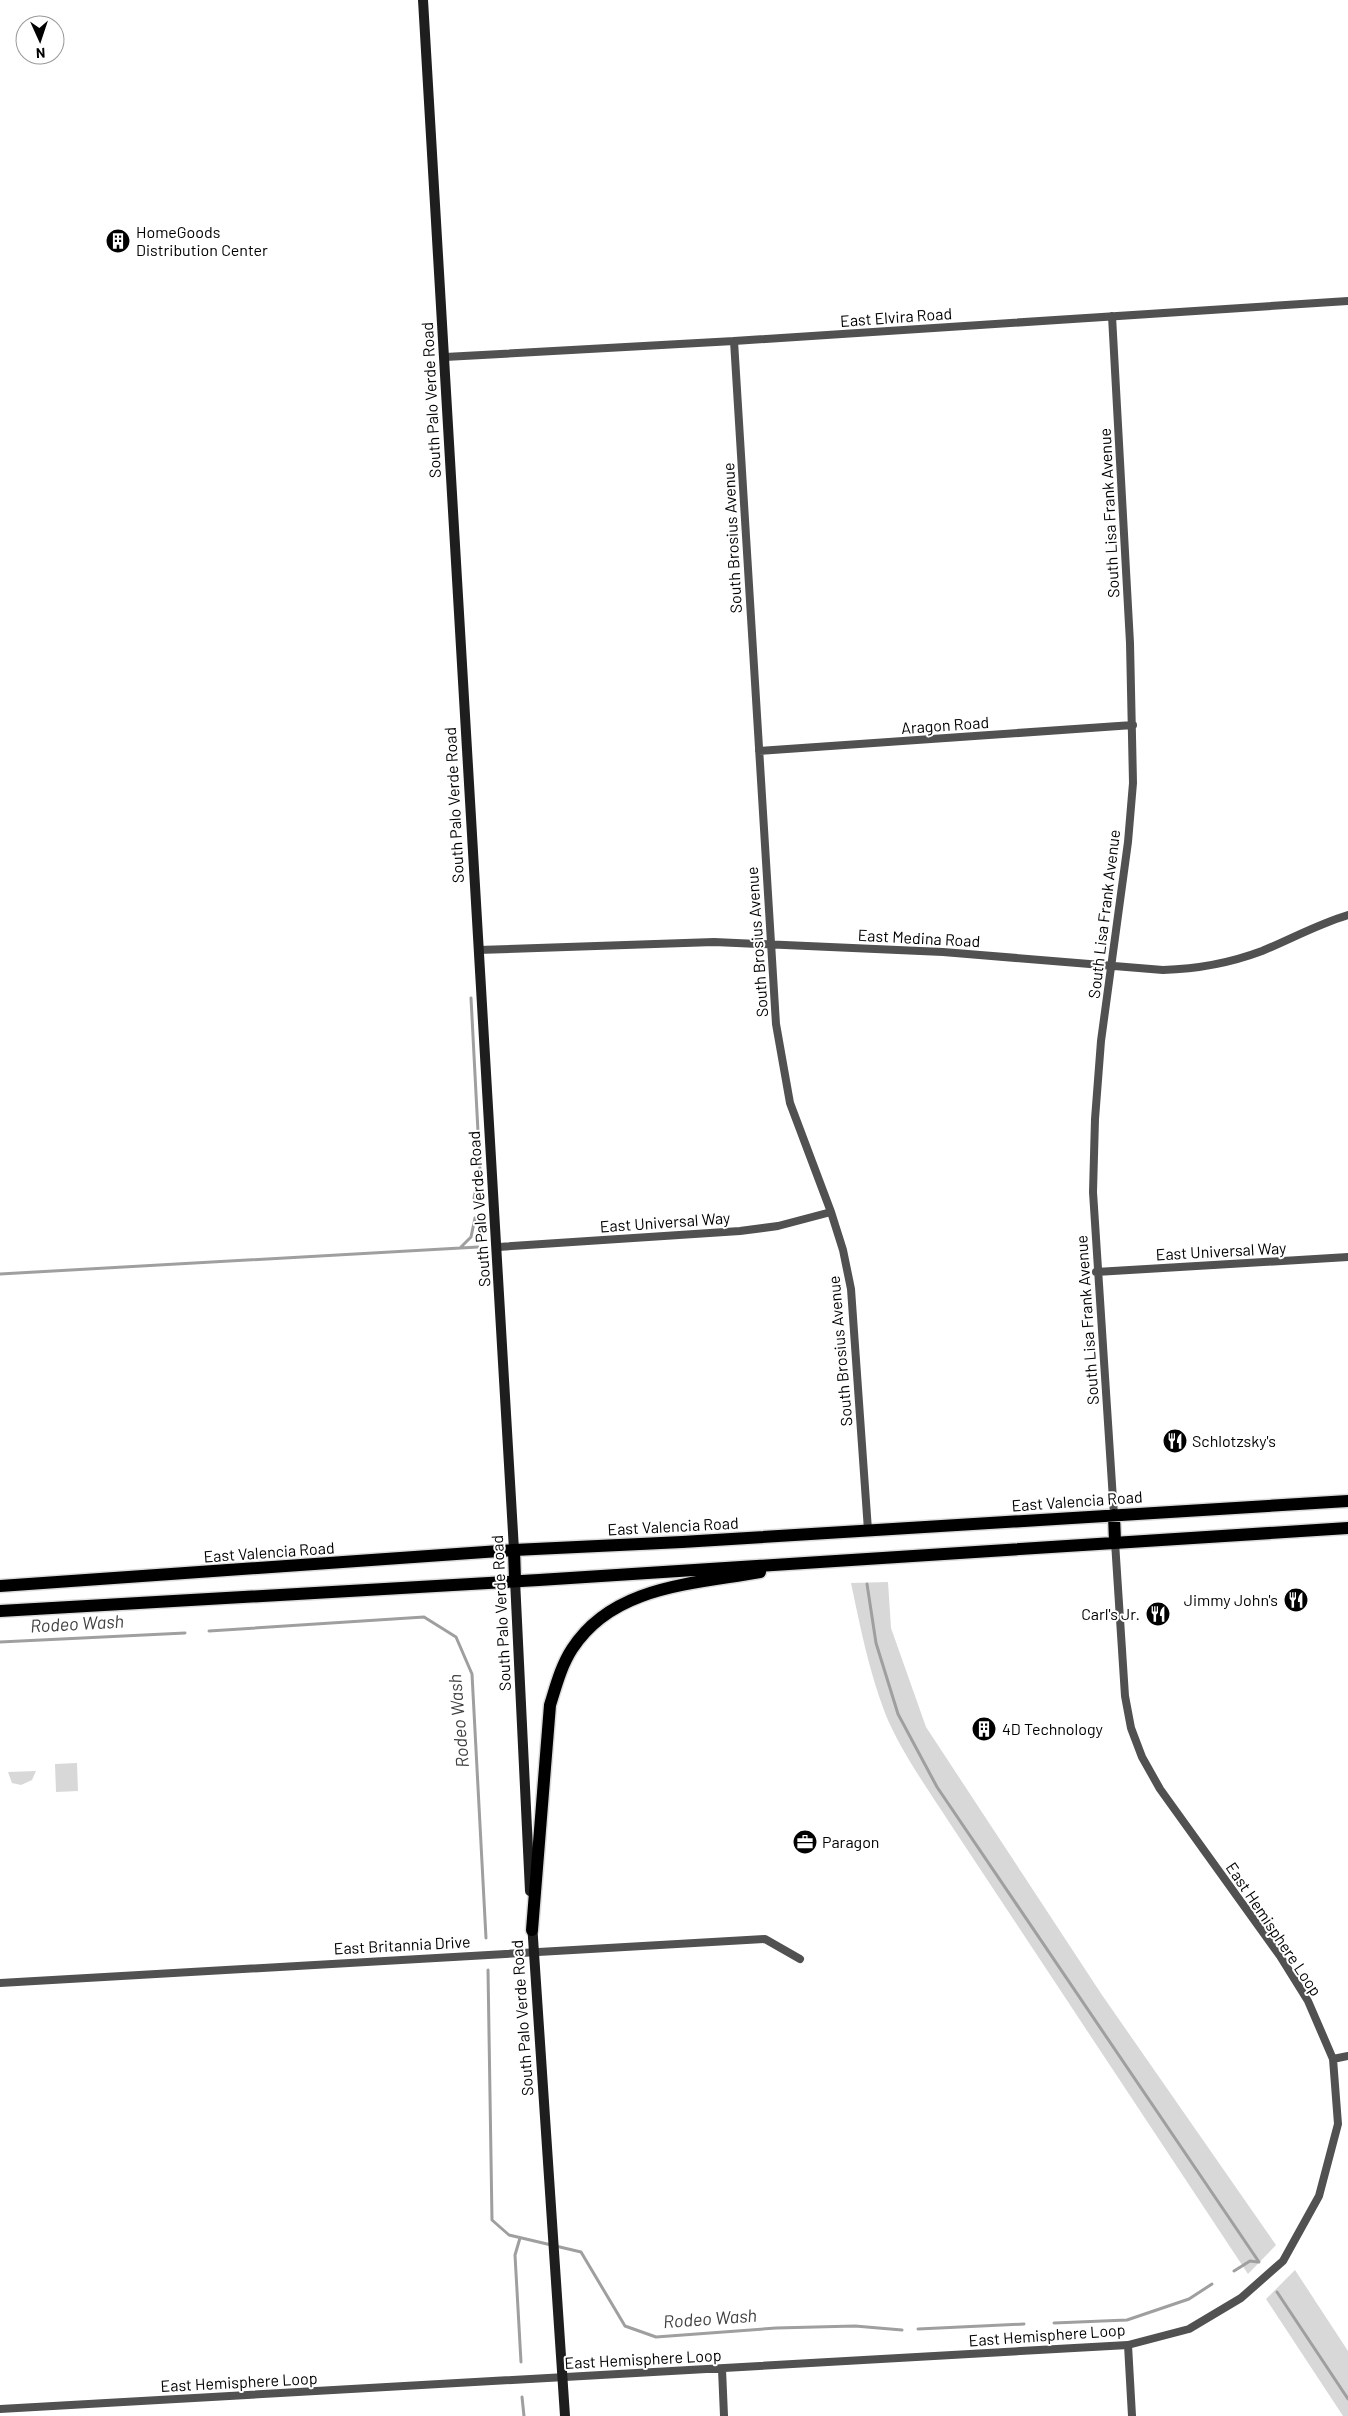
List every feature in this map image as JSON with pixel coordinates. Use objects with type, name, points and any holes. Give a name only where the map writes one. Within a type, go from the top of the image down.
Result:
[{"type":"main road","name":"East Valencia Road","points":[[0,1586],[514,1550],[1348,1501]]},
{"type":"main road","points":[[1114,1515],[1115,1542]]},
{"type":"main road","points":[[0,1611],[1348,1528]]},
{"type":"main road","name":"South Palo Verde Road","points":[[514,1550],[515,1580]]},
{"type":"main road","points":[[532,1930],[550,1705],[560,1672],[573,1648],[596,1622],[616,1606],[656,1590],[821,1561]]},
{"type":"street","name":"South Palo Verde Road","points":[[422,0],[445,357],[478,950],[498,1247],[514,1550]]},
{"type":"street","name":"East Elvira Road","points":[[445,357],[734,341],[1348,301]]},
{"type":"street","name":"South Lisa Frank Avenue","points":[[1112,316],[1133,725],[1132,783],[1128,842],[1101,1041],[1095,1119],[1093,1192],[1096,1272],[1114,1515]]},
{"type":"street","name":"South Brosius Avenue","points":[[734,341],[776,1024],[790,1103],[831,1212],[843,1250],[851,1289],[868,1530]]},
{"type":"street","name":"Aragon Road","points":[[759,751],[1133,725]]},
{"type":"street","name":"East Medina Road","points":[[478,950],[714,942],[943,952],[1163,970],[1214,966],[1261,951],[1329,920],[1348,915]]},
{"type":"street","name":"East Universal Way","points":[[498,1247],[740,1231],[778,1226],[831,1212]]},
{"type":"street","name":"East Universal Way","points":[[1096,1272],[1348,1257]]},
{"type":"street","name":"East Hemisphere Loop","points":[[0,2409],[1128,2345],[1189,2329],[1242,2298],[1282,2261],[1319,2196],[1338,2124],[1333,2059],[1308,2001],[1284,1964],[1176,1812],[1142,1757],[1130,1728],[1125,1696],[1115,1542]]},
{"type":"street","name":"South Palo Verde Road","points":[[515,1580],[532,1930],[565,2416]]},
{"type":"street","name":"East Britannia Drive","points":[[0,1983],[765,1939],[800,1959]]},
{"type":"street","points":[[1333,2059],[1348,2056]]},
{"type":"street","points":[[1128,2345],[1132,2416]]},
{"type":"street","points":[[722,2369],[724,2416]]},
{"type":"shaded area","points":[[888,1582],[891,1628],[926,1727],[1102,1995],[1276,2245],[1248,2274],[914,1769],[898,1741],[885,1713],[874,1681],[851,1583]]},
{"type":"shaded area","points":[[77,1763],[78,1791],[56,1792],[55,1764]]},
{"type":"shaded area","points":[[36,1771],[32,1780],[21,1785],[12,1783],[8,1772]]},
{"type":"shaded area","points":[[1295,2270],[1348,2351],[1348,2416],[1343,2416],[1266,2299]]},
{"type":"waterway","points":[[471,998],[480,1170],[474,1198]]},
{"type":"waterway","points":[[460,1248],[471,1237],[475,1218]]},
{"type":"waterway","points":[[0,1274],[478,1247]]},
{"type":"waterway","points":[[867,1584],[876,1643],[898,1714],[937,1787],[1259,2262]]},
{"type":"waterway","name":"Rodeo Wash","points":[[209,1631],[424,1617],[456,1637],[472,1674],[486,1938]]},
{"type":"waterway","name":"Rodeo Wash","points":[[0,1642],[185,1633]]},
{"type":"waterway","name":"Rodeo Wash","points":[[488,1970],[492,2220],[509,2235],[581,2252],[625,2326],[656,2337],[776,2328],[855,2326],[902,2330]]},
{"type":"waterway","points":[[520,2238],[515,2255],[521,2362]]},
{"type":"waterway","name":"Rodeo Wash","points":[[1234,2271],[1250,2261],[1258,2262]]},
{"type":"waterway","name":"Rodeo Wash","points":[[1054,2323],[1127,2320],[1189,2299],[1212,2284]]},
{"type":"waterway","name":"Rodeo Wash","points":[[1277,2292],[1348,2399]]},
{"type":"waterway","name":"Rodeo Wash","points":[[918,2329],[1024,2324]]},
{"type":"waterway","points":[[522,2397],[524,2416]]},
{"type":"place","name":"HomeGoods Distribution Center","points":[[118,241]]},
{"type":"place","name":"Schlotzsky's","points":[[1175,1441]]},
{"type":"place","name":"Jimmy John's","points":[[1296,1600]]},
{"type":"place","name":"Carl's Jr.","points":[[1158,1614]]},
{"type":"place","name":"4D Technology","points":[[984,1729]]},
{"type":"place","name":"Paragon","points":[[805,1842]]}]
